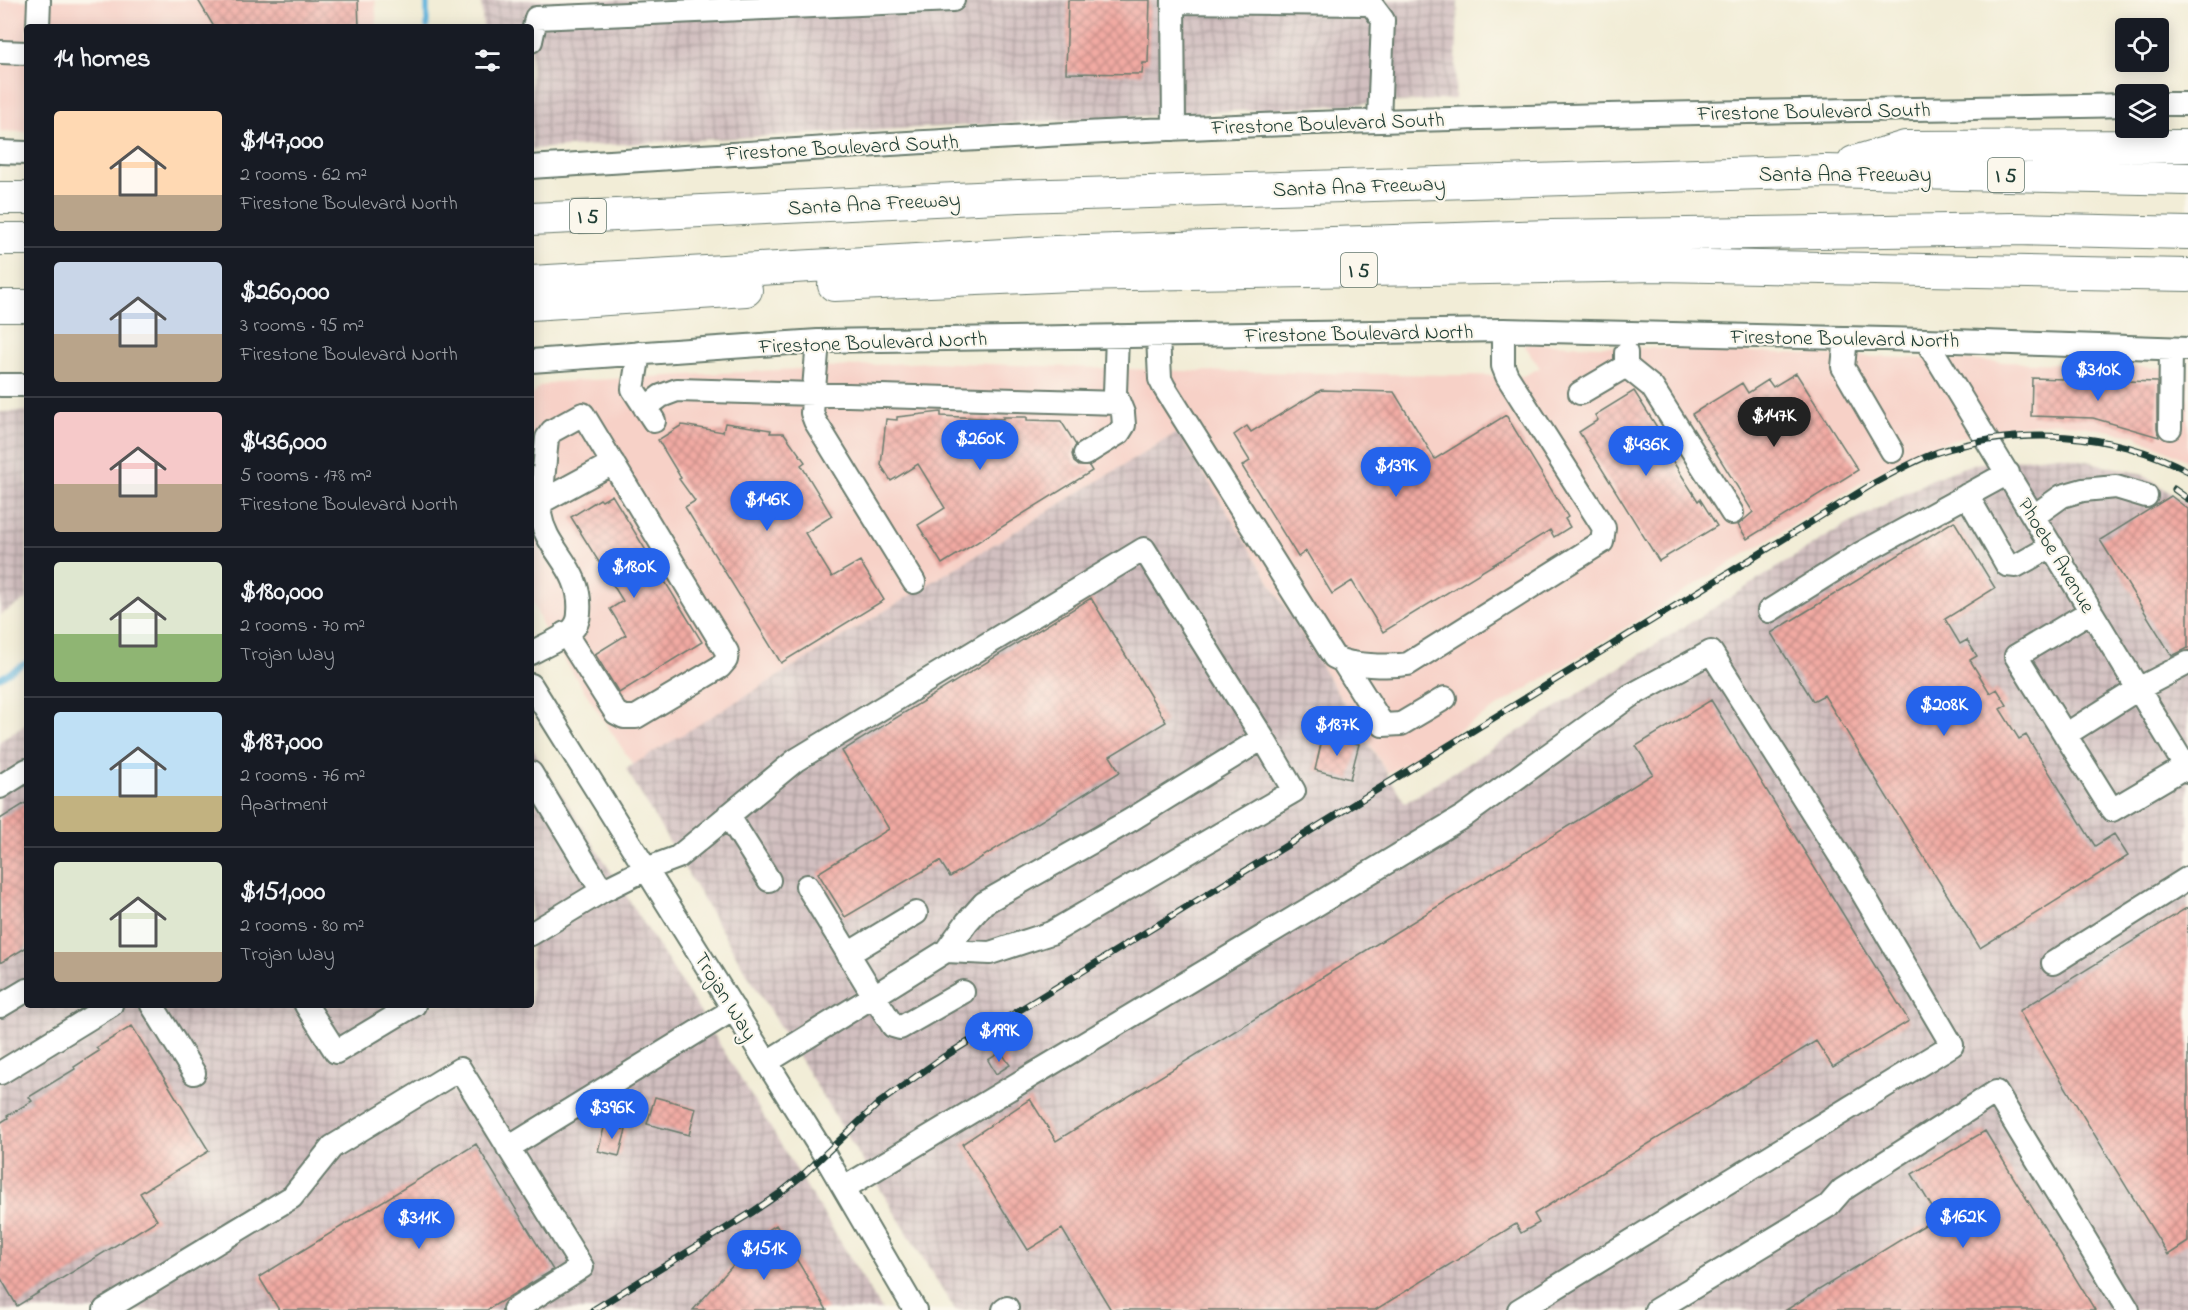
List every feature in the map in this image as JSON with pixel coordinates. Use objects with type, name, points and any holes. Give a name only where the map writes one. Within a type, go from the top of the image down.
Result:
[{"type":"highway","points":[[1824,171],[1905,147],[2188,146]]},
{"type":"highway","name":"Santa Ana Freeway","points":[[534,219],[1019,196],[1824,171],[2188,179]]},
{"type":"highway","points":[[0,198],[24,198]]},
{"type":"highway","points":[[534,282],[1055,252],[1531,236],[2014,229],[2188,233]]},
{"type":"highway","points":[[0,239],[24,239]]},
{"type":"highway","name":"I 5","points":[[534,304],[808,286],[1094,274],[1660,265],[2188,275]]},
{"type":"highway","points":[[0,306],[24,306]]},
{"type":"highway","points":[[0,326],[24,326]]},
{"type":"street","points":[[38,24],[39,0]]},
{"type":"street","points":[[534,27],[536,18],[953,0]]},
{"type":"street","points":[[1174,129],[1173,1],[1371,4],[1383,20],[1379,121]]},
{"type":"street","points":[[0,52],[24,53]]},
{"type":"street","points":[[2169,104],[2188,104]]},
{"type":"street","name":"Firestone Boulevard South","points":[[534,167],[891,144],[1379,121],[2115,105]]},
{"type":"street","points":[[0,152],[24,153]]},
{"type":"street","points":[[1158,336],[1160,379],[1164,387],[1334,657],[1343,662],[1397,666],[1408,664],[1602,542],[1604,528],[1507,376],[1503,366],[1503,330]]},
{"type":"street","name":"Firestone Boulevard North","points":[[534,361],[818,341],[1503,330],[1926,340],[2180,349]]},
{"type":"street","points":[[1626,366],[1627,333]]},
{"type":"street","points":[[1085,454],[1119,433],[1124,425],[1123,412],[1115,393],[1117,336]]},
{"type":"street","points":[[1846,338],[1843,367],[1892,451]]},
{"type":"street","name":"Phoebe Avenue","points":[[1926,340],[2187,769]]},
{"type":"street","points":[[818,341],[812,413],[815,421],[914,582]]},
{"type":"street","points":[[2179,425],[2171,400],[2180,349]]},
{"type":"street","points":[[639,353],[633,389],[649,415],[661,396],[677,390],[1118,403]]},
{"type":"street","points":[[1580,393],[1626,366]]},
{"type":"street","points":[[1626,366],[1652,387],[1732,513]]},
{"type":"street","points":[[0,385],[24,385]]},
{"type":"street","points":[[534,651],[565,633],[573,629],[579,618],[580,601],[577,584],[542,526],[541,502],[547,438],[552,431],[583,414],[727,652],[726,660],[720,667],[636,717],[624,717],[616,713],[565,633]]},
{"type":"street","points":[[541,502],[613,463]]},
{"type":"street","points":[[1769,611],[1860,554],[2008,473]]},
{"type":"street","points":[[2034,516],[2062,496],[2083,490],[2116,487],[2146,496]]},
{"type":"street","points":[[1967,495],[2007,565],[2016,566],[2052,546]]},
{"type":"street","points":[[534,932],[646,868],[678,857],[796,760],[1144,549],[1294,791],[1051,933],[990,953],[946,951]]},
{"type":"street","points":[[2091,611],[2016,656],[2112,810],[2187,769]]},
{"type":"street","points":[[844,1188],[1464,816],[1630,696],[1711,652],[1849,870],[1952,1045],[1519,1310]]},
{"type":"street","points":[[1343,662],[1383,725],[1401,724],[1446,698]]},
{"type":"street","points":[[2065,735],[2138,689],[2188,663]]},
{"type":"street","name":"Trojan Way","points":[[534,690],[844,1188],[915,1310]]},
{"type":"street","points":[[766,1062],[946,951],[984,903],[1129,821],[1263,738]]},
{"type":"street","points":[[0,787],[24,772]]},
{"type":"street","points":[[534,778],[603,891]]},
{"type":"street","points":[[728,815],[769,880]]},
{"type":"street","points":[[2053,963],[2188,878]]},
{"type":"street","points":[[807,886],[893,1026],[900,1028],[963,993]]},
{"type":"street","points":[[848,954],[916,913]]},
{"type":"street","points":[[0,1006],[24,992]]},
{"type":"street","points":[[0,1073],[106,1008]]},
{"type":"street","points":[[154,1008],[194,1073]]},
{"type":"street","points":[[308,1008],[336,1052],[409,1008]]},
{"type":"street","points":[[508,1148],[734,1010]]},
{"type":"street","points":[[105,1310],[292,1197],[332,1146],[460,1069],[582,1268],[514,1310]]},
{"type":"street","points":[[1656,1310],[1828,1206],[1842,1190],[1996,1092],[2128,1310]]},
{"type":"shaded area","points":[[0,0],[375,0],[377,24],[24,24],[24,132],[0,131]]},
{"type":"shaded area","points":[[481,0],[1458,0],[1455,99],[534,149],[534,24],[483,24]]},
{"type":"shaded area","points":[[1523,343],[2188,369],[2188,461],[2134,435],[2059,422],[2017,426],[1954,439],[1900,459],[1388,774],[1178,432],[633,765],[543,627],[534,604],[534,393],[539,387],[555,382],[930,362],[1185,371],[1523,376],[1540,368]]},
{"type":"shaded area","points":[[24,411],[24,601],[0,615],[0,412]]},
{"type":"shaded area","points":[[1178,432],[1405,803],[1832,533],[1934,478],[1973,464],[2059,455],[2143,474],[2188,505],[2188,1310],[955,1310],[746,972],[626,769]]},
{"type":"shaded area","points":[[24,726],[24,1008],[534,1008],[534,751],[695,1004],[882,1310],[0,1310],[0,741]]},
{"type":"building","points":[[198,0],[358,0],[359,24],[212,24]]},
{"type":"building","points":[[1068,0],[1150,0],[1148,63],[1143,63],[1142,74],[1066,73]]},
{"type":"building","points":[[1796,373],[1858,470],[1747,539],[1738,525],[1753,512],[1692,414],[1742,383],[1748,393],[1768,380],[1773,387]]},
{"type":"building","points":[[2032,378],[2157,382],[2159,437],[2093,418],[2031,416]]},
{"type":"building","points":[[1321,390],[1394,392],[1435,459],[1506,415],[1568,517],[1565,519],[1570,527],[1554,537],[1550,530],[1383,632],[1352,581],[1332,594],[1306,551],[1298,557],[1242,466],[1250,461],[1234,435],[1247,426],[1251,432]]},
{"type":"building","points":[[1634,391],[1662,435],[1658,438],[1698,501],[1700,499],[1717,526],[1659,561],[1579,432],[1598,420],[1595,415]]},
{"type":"building","points":[[941,412],[941,416],[1003,419],[1003,417],[1027,417],[1027,420],[1061,421],[1076,445],[1072,454],[1074,462],[1079,466],[1089,466],[1092,471],[942,564],[918,525],[945,508],[918,464],[891,481],[881,465],[886,419],[897,420],[897,417]]},
{"type":"building","points":[[725,423],[771,430],[770,433],[784,433],[805,462],[801,465],[832,516],[805,533],[832,577],[860,561],[884,600],[781,663],[685,507],[695,501],[679,479],[681,478],[658,440],[682,425],[723,432]]},
{"type":"building","points":[[612,495],[702,642],[619,693],[595,654],[626,635],[610,609],[623,601],[571,517],[600,499],[602,501]]},
{"type":"building","points":[[2171,496],[2188,509],[2188,648],[2172,656],[2100,540]]},
{"type":"building","points":[[1954,521],[1995,588],[1945,619],[1960,644],[1967,640],[1977,656],[1970,660],[1990,693],[1997,689],[2007,705],[2000,709],[2019,739],[2026,735],[2095,846],[2114,834],[2128,856],[1980,948],[1824,695],[1813,701],[1771,633]]},
{"type":"building","points":[[1091,598],[1166,722],[1110,756],[1120,772],[950,877],[940,861],[845,917],[818,873],[889,829],[842,751]]},
{"type":"building","points":[[1711,700],[1909,1021],[1833,1067],[1816,1041],[1534,1214],[1539,1223],[1521,1233],[1516,1224],[1375,1310],[1111,1310],[1062,1229],[1028,1250],[962,1144],[1030,1099],[1056,1141],[1653,774],[1636,746]]},
{"type":"building","points":[[1323,735],[1359,744],[1350,779],[1315,770]]},
{"type":"building","points":[[24,804],[24,949],[0,963],[0,819]]},
{"type":"building","points":[[2188,907],[2188,1242],[2168,1255],[2019,1011]]},
{"type":"building","points":[[132,1026],[209,1151],[140,1193],[157,1220],[17,1306],[0,1277],[0,1123],[8,1118],[7,1116],[32,1101],[29,1097],[75,1069],[74,1067],[99,1051],[96,1048]]},
{"type":"building","points":[[1001,1052],[1010,1065],[996,1074],[988,1060]]},
{"type":"building","points":[[655,1097],[696,1108],[689,1135],[647,1124]]},
{"type":"building","points":[[605,1124],[626,1130],[619,1156],[598,1151]]},
{"type":"building","points":[[1985,1131],[2095,1310],[1786,1310],[1938,1217],[1912,1174]]},
{"type":"building","points":[[476,1144],[553,1270],[487,1310],[279,1310],[259,1277]]},
{"type":"building","points":[[776,1225],[827,1310],[693,1310],[759,1236]]},
{"type":"waterway","points":[[427,0],[427,24]]},
{"type":"waterway","points":[[0,678],[24,664]]},
{"type":"railway","points":[[593,1310],[779,1194],[805,1173],[879,1103],[942,1058],[1876,482],[1938,452],[2001,438],[2033,436],[2097,441],[2159,458],[2188,471]]},
{"type":"railway","points":[[2174,489],[2188,499]]}]
